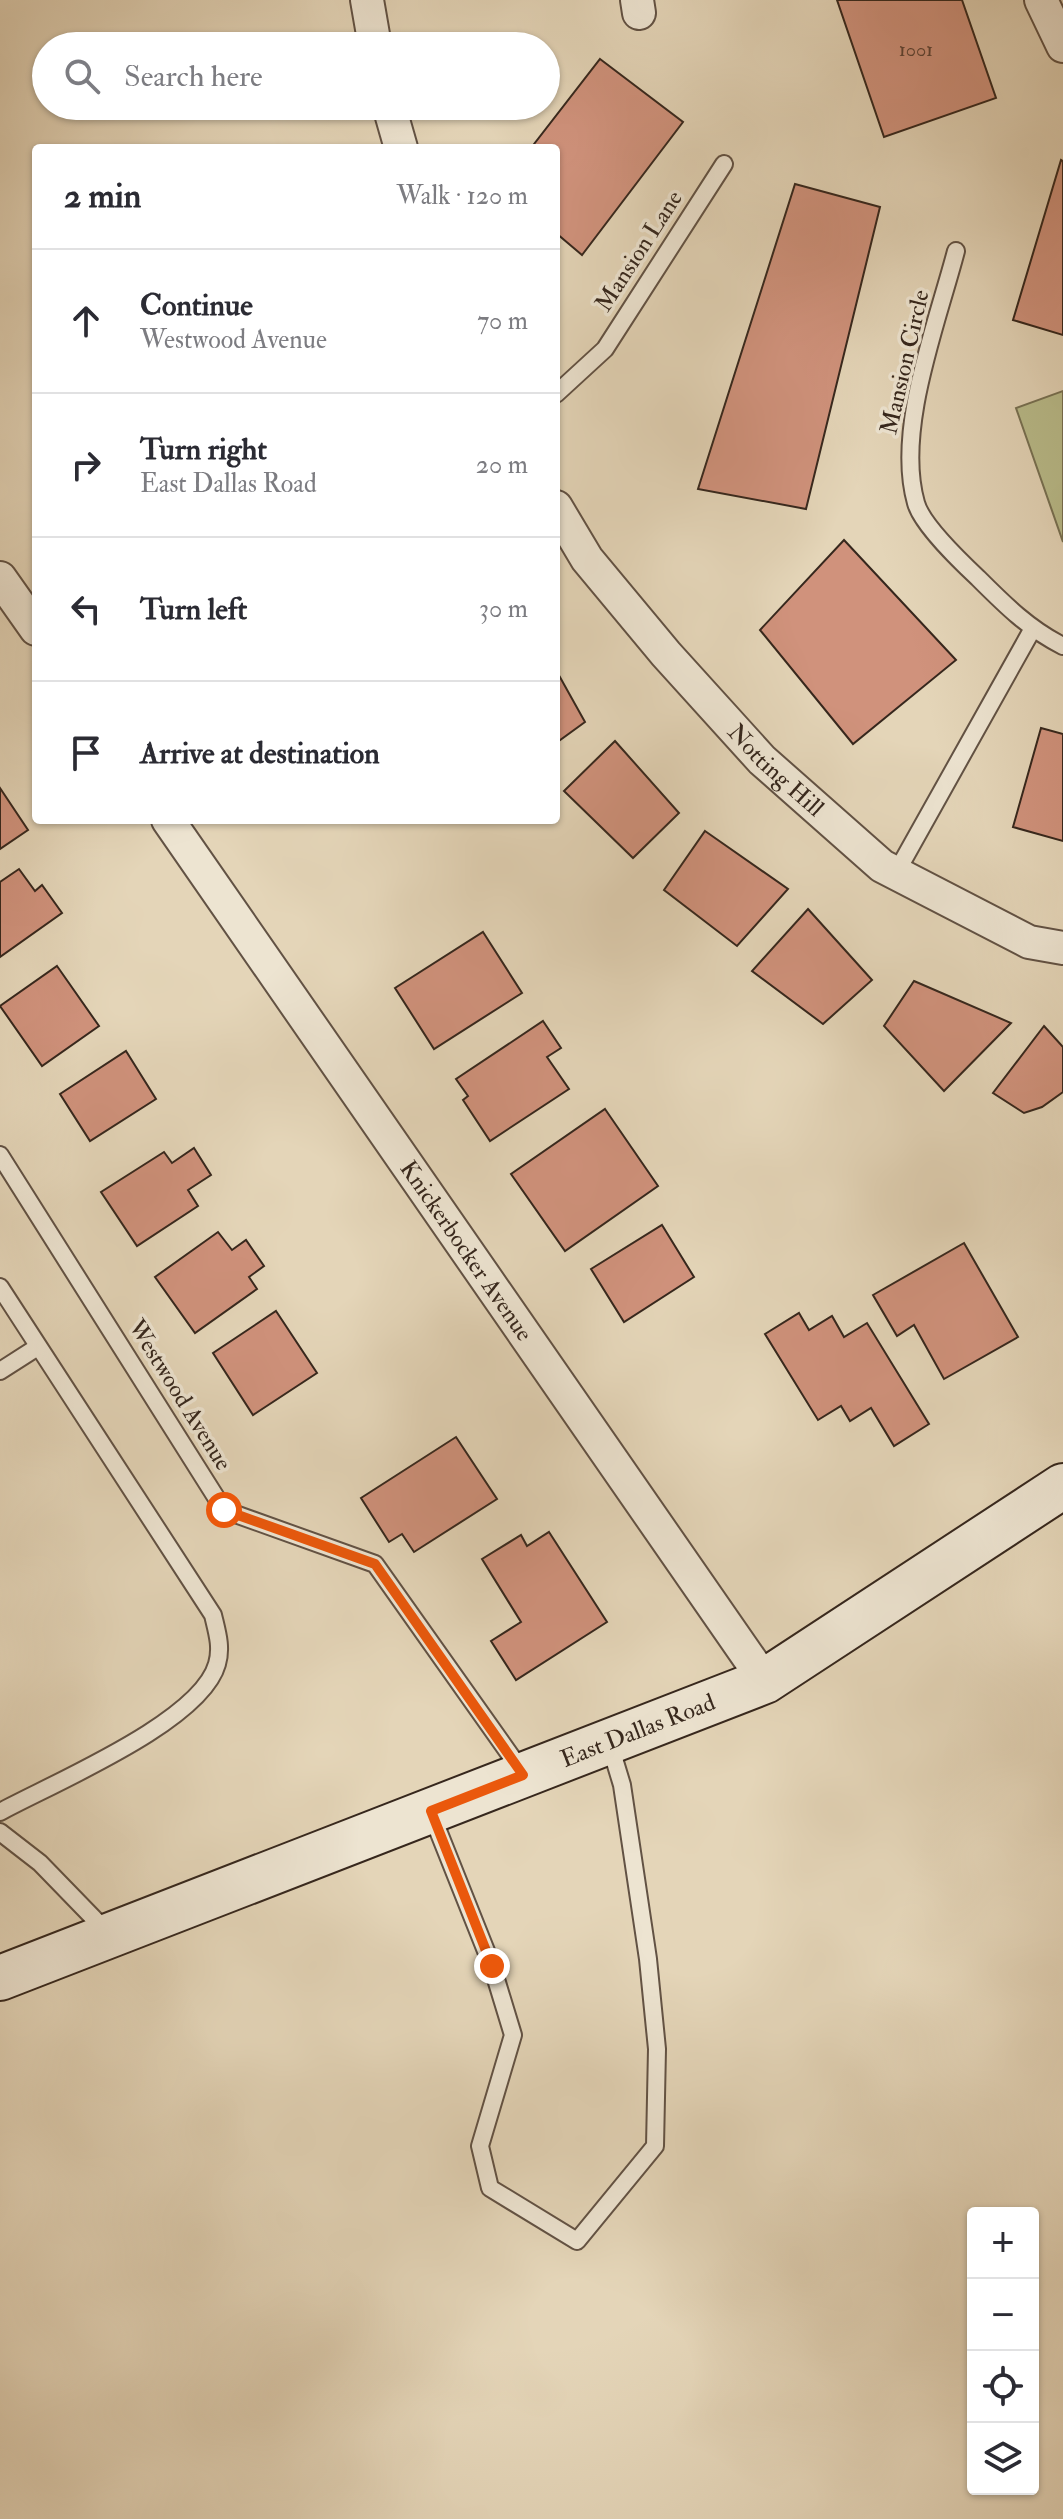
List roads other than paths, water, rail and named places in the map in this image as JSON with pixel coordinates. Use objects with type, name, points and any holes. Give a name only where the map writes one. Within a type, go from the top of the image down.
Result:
[{"type":"street","points":[[367,0],[373,32]]},
{"type":"street","points":[[1041,0],[1063,46]]},
{"type":"street","points":[[393,120],[400,144]]},
{"type":"street","name":"Notting Hill","points":[[560,514],[587,559],[666,654],[762,760],[882,866],[1029,942],[1063,948]]},
{"type":"street","points":[[0,578],[32,623]]},
{"type":"street","name":"Knickerbocker Avenue","points":[[171,824],[765,1681]]},
{"type":"street","name":"East Dallas Road","points":[[0,1978],[765,1681],[1063,1486]]},
{"type":"lane","name":"Mansion Lane","points":[[560,390],[605,349],[724,164]]},
{"type":"lane","name":"Mansion Circle","points":[[956,251],[921,387],[909,455],[916,506],[955,556],[1032,630],[1063,646]]},
{"type":"lane","points":[[896,873],[1032,630]]},
{"type":"lane","name":"Westwood Avenue","points":[[0,1155],[224,1510],[375,1564],[523,1775]]},
{"type":"lane","points":[[0,1287],[36,1348],[213,1615],[220,1646],[217,1666],[202,1692],[169,1722],[0,1812]]},
{"type":"lane","points":[[0,1371],[36,1348]]},
{"type":"lane","points":[[431,1811],[492,1966],[513,2035],[480,2146],[490,2188],[577,2241],[655,2146],[657,2049],[648,1959],[622,1785],[609,1742]]},
{"type":"lane","points":[[0,1832],[40,1863],[110,1936]]},
{"type":"lane","points":[[0,1849],[23,1850]]}]
